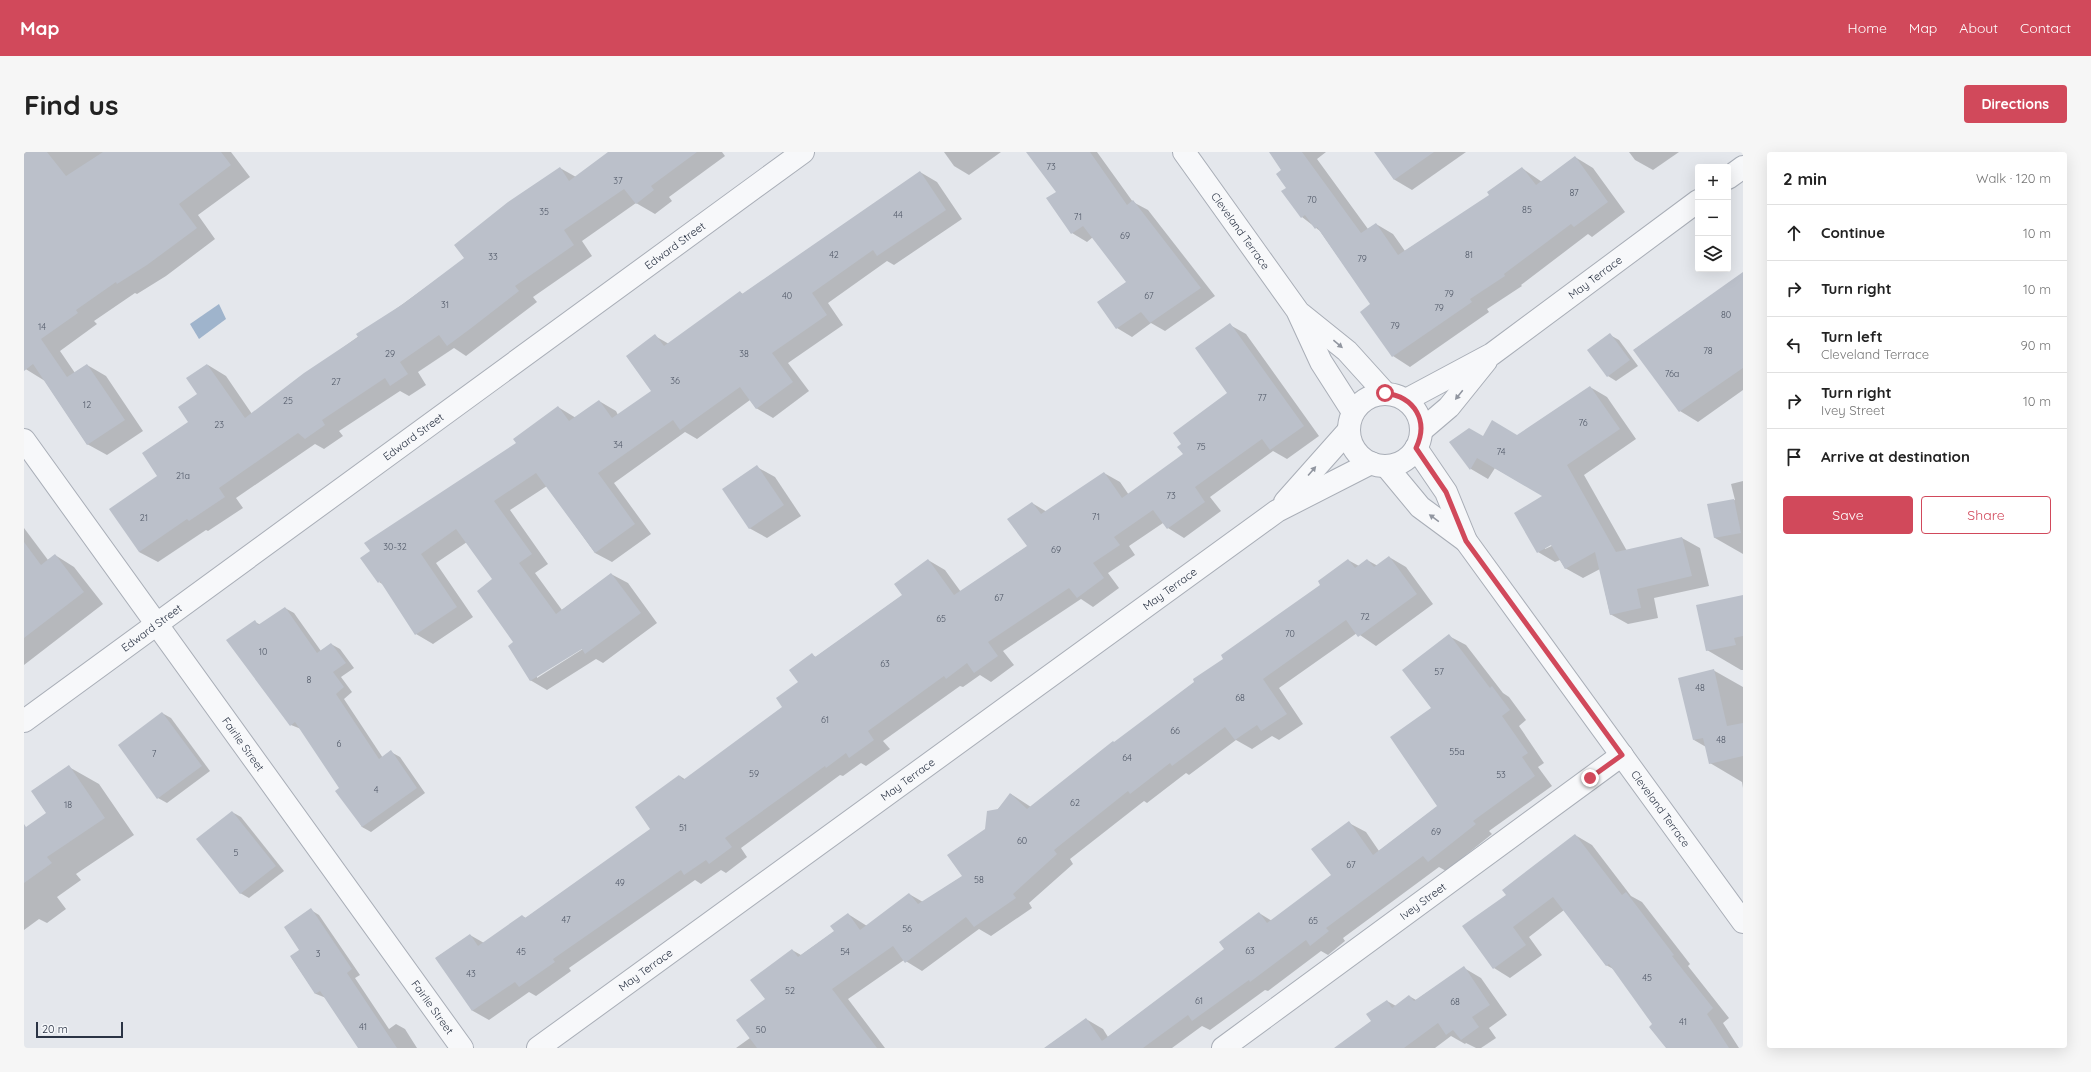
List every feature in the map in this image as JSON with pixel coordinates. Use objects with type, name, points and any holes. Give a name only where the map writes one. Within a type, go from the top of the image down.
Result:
[{"type":"street","name":"Edward Street","points":[[24,721],[803,152]]},
{"type":"street","name":"Cleveland Terrace","points":[[1184,152],[1297,310],[1351,421]]},
{"type":"street","points":[[1731,176],[1743,167]]},
{"type":"street","name":"May Terrace","points":[[1395,397],[1492,354],[1695,202]]},
{"type":"street","name":"Cleveland Terrace","points":[[1297,310],[1347,351],[1395,397]]},
{"type":"street","name":"May Terrace","points":[[1419,439],[1449,407],[1492,354]]},
{"type":"street","points":[[1395,397],[1414,408],[1420,418],[1419,439],[1408,458],[1398,464],[1379,465],[1362,458],[1355,450],[1350,441],[1351,421],[1367,398],[1395,397]]},
{"type":"street","name":"May Terrace","points":[[1277,511],[1351,421]]},
{"type":"street","name":"Cleveland Terrace","points":[[1419,439],[1446,492],[1466,541],[1743,922]]},
{"type":"street","name":"Fairlie Street","points":[[24,440],[462,1048]]},
{"type":"street","name":"Cleveland Terrace","points":[[1379,465],[1420,507],[1466,541]]},
{"type":"street","name":"May Terrace","points":[[538,1048],[1277,511],[1379,465]]},
{"type":"street","name":"Ivey Street","points":[[1223,1048],[1622,755]]},
{"type":"water","points":[[219,304],[226,319],[199,339],[190,324]]},
{"type":"building","points":[[24,152],[47,152],[66,176],[103,152],[221,152],[231,165],[179,204],[197,228],[147,265],[117,284],[116,282],[76,310],[78,313],[41,339],[67,377],[87,364],[125,420],[87,445],[33,364],[24,371]]},
{"type":"building","points":[[608,152],[697,152],[651,186],[654,190],[636,204],[624,189],[564,230],[574,245],[515,286],[519,291],[470,329],[447,346],[439,335],[400,362],[408,374],[390,386],[385,378],[322,420],[325,425],[305,439],[298,433],[219,488],[225,497],[189,521],[187,519],[139,552],[109,509],[157,476],[142,453],[188,422],[178,407],[197,394],[186,378],[207,364],[245,418],[304,373],[358,337],[356,334],[403,304],[464,258],[454,245],[508,202],[560,167],[569,181]]},
{"type":"building","points":[[1026,152],[1090,152],[1127,205],[1133,200],[1201,288],[1150,323],[1141,312],[1116,329],[1097,302],[1126,282],[1083,226],[1071,234],[1046,198],[1056,192]]},
{"type":"building","points":[[1269,152],[1302,152],[1361,233],[1376,223],[1398,255],[1489,195],[1487,192],[1522,167],[1536,185],[1575,156],[1608,202],[1574,227],[1571,224],[1504,274],[1505,276],[1470,299],[1472,302],[1392,357],[1360,312],[1370,304],[1317,227],[1315,229],[1305,215],[1301,218],[1281,191],[1286,188],[1276,174],[1281,170]]},
{"type":"building","points":[[1374,152],[1434,152],[1394,180]]},
{"type":"building","points":[[920,171],[946,210],[877,256],[873,250],[812,293],[827,315],[772,353],[793,382],[756,409],[740,387],[680,430],[673,420],[598,473],[635,524],[595,553],[536,473],[494,501],[532,554],[519,563],[556,614],[611,573],[641,613],[585,654],[582,649],[530,681],[508,646],[513,642],[477,591],[492,579],[456,529],[421,554],[457,607],[415,635],[380,581],[378,583],[360,558],[370,551],[364,543],[516,443],[513,439],[558,406],[569,421],[599,400],[612,418],[651,391],[626,356],[655,334],[664,346],[740,291],[742,294]]},
{"type":"building","points":[[1743,272],[1743,368],[1679,412],[1633,350]]},
{"type":"building","points":[[1230,323],[1304,426],[1270,450],[1262,439],[1195,487],[1205,502],[1167,529],[1153,510],[1114,537],[1120,545],[1093,563],[1104,578],[1077,598],[1069,588],[988,642],[998,656],[974,673],[967,663],[946,679],[944,676],[868,731],[874,740],[849,758],[846,753],[826,768],[825,766],[725,838],[732,847],[709,864],[706,860],[684,875],[681,870],[553,959],[555,962],[519,987],[515,982],[472,1011],[435,958],[470,934],[478,946],[522,915],[525,918],[650,829],[635,807],[679,775],[683,780],[782,707],[776,698],[798,682],[789,670],[812,653],[815,657],[902,595],[894,584],[928,559],[954,595],[1027,546],[1007,519],[1032,502],[1041,514],[1104,472],[1122,498],[1183,454],[1177,447],[1181,444],[1173,433],[1227,393],[1195,348]]},
{"type":"building","points":[[1610,333],[1630,360],[1607,377],[1587,350]]},
{"type":"building","points":[[1590,386],[1620,429],[1567,465],[1616,552],[1682,537],[1692,576],[1637,589],[1641,608],[1610,615],[1595,552],[1565,569],[1551,545],[1537,553],[1514,513],[1542,496],[1477,458],[1470,470],[1449,442],[1469,428],[1483,436],[1492,420],[1517,435]]},
{"type":"building","points":[[757,465],[784,505],[749,529],[722,489]]},
{"type":"building","points":[[1734,499],[1741,533],[1714,538],[1707,504]]},
{"type":"building","points":[[24,542],[41,565],[55,554],[84,592],[24,638]]},
{"type":"building","points":[[1389,556],[1417,594],[1358,637],[1346,620],[1263,679],[1287,714],[1261,731],[1257,725],[1235,740],[1225,727],[1172,766],[1170,763],[1130,794],[1128,791],[1054,850],[1057,854],[1013,894],[1016,898],[974,927],[966,917],[905,963],[893,946],[832,989],[877,1048],[757,1048],[736,1020],[765,999],[750,980],[792,949],[798,957],[834,931],[830,926],[848,913],[860,930],[909,893],[918,904],[962,876],[947,855],[985,829],[987,811],[998,809],[1010,793],[1027,809],[1113,741],[1114,742],[1194,682],[1193,679],[1223,659],[1221,655],[1320,585],[1318,581],[1348,559],[1355,568],[1367,559],[1374,567]]},
{"type":"building","points":[[1743,595],[1743,636],[1734,638],[1736,645],[1706,651],[1696,605]]},
{"type":"building","points":[[285,607],[317,653],[331,643],[346,663],[333,672],[344,687],[336,694],[379,759],[391,750],[417,788],[362,827],[335,791],[339,788],[295,722],[290,726],[226,640],[255,620],[258,625]]},
{"type":"building","points":[[1449,634],[1490,688],[1492,686],[1510,710],[1502,716],[1528,753],[1522,757],[1535,776],[1473,821],[1476,824],[1428,862],[1423,856],[1326,928],[1329,931],[1310,946],[1306,940],[1250,982],[1249,980],[1192,1021],[1188,1015],[1143,1048],[1044,1048],[1086,1018],[1102,1041],[1224,949],[1219,942],[1259,912],[1267,923],[1331,875],[1311,849],[1349,821],[1373,855],[1437,806],[1390,737],[1431,708],[1402,670]]},
{"type":"building","points":[[1714,669],[1727,726],[1743,723],[1743,756],[1709,764],[1703,738],[1693,740],[1678,678]]},
{"type":"building","points":[[162,712],[202,766],[157,799],[118,745]]},
{"type":"building","points":[[69,765],[105,818],[47,857],[52,863],[24,883],[24,824],[26,827],[46,813],[31,791]]},
{"type":"building","points":[[232,811],[276,866],[240,894],[196,839]]},
{"type":"building","points":[[1575,834],[1622,895],[1626,892],[1674,955],[1672,956],[1713,1008],[1707,1014],[1729,1048],[1666,1048],[1649,1027],[1652,1024],[1609,964],[1606,966],[1553,897],[1513,927],[1526,945],[1493,969],[1462,926],[1506,895],[1502,890]]},
{"type":"building","points":[[311,908],[352,969],[347,973],[397,1048],[358,1048],[320,991],[315,994],[290,956],[299,950],[284,927]]},
{"type":"building","points":[[1464,966],[1490,1005],[1472,1017],[1479,1027],[1461,1040],[1453,1030],[1446,1035],[1438,1023],[1404,1048],[1334,1048],[1371,1021],[1366,1014],[1387,1000],[1392,1008],[1409,995],[1414,1001]]},
{"type":"route","points":[[1385,393],[1396,395],[1406,400],[1414,408],[1420,418],[1422,430],[1420,440],[1416,448],[1446,492],[1466,541],[1622,755],[1590,778]]}]
